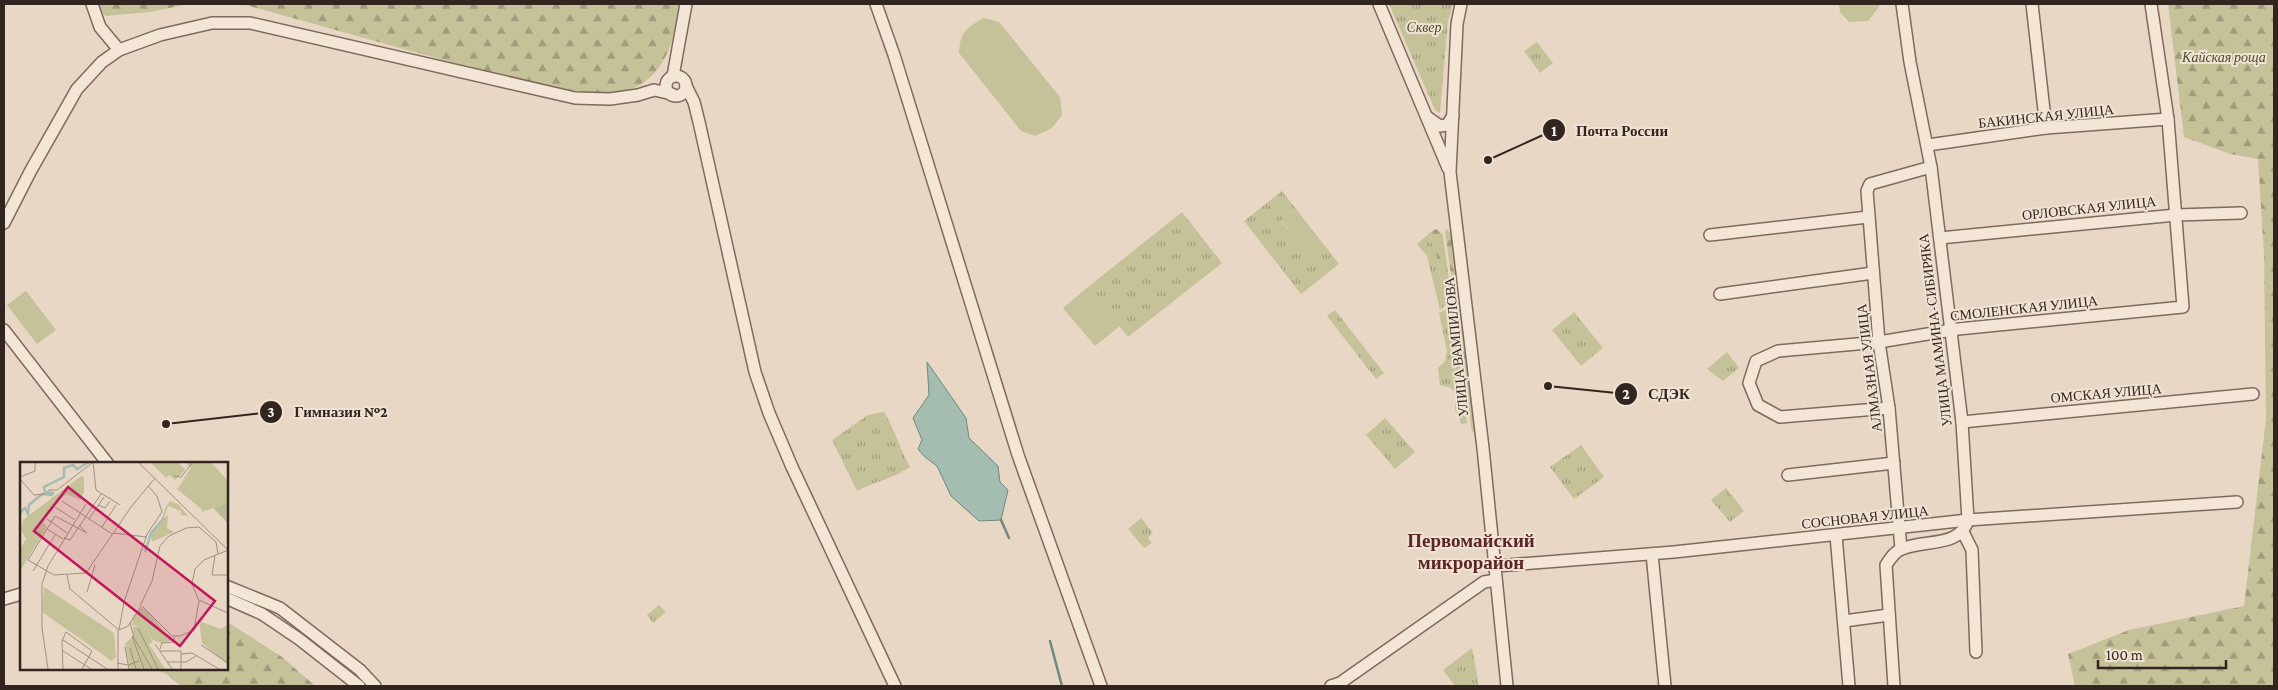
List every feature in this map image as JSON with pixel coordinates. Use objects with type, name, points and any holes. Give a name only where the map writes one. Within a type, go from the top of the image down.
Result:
[{"type":"street","points":[[92,4],[100,27],[119,50]]},
{"type":"street","points":[[654,90],[673,95],[684,92],[678,81],[678,50],[686,4]]},
{"type":"street","points":[[876,4],[894,55],[1018,455],[1101,686]]},
{"type":"street","points":[[1379,4],[1450,172]]},
{"type":"street","name":"УЛИЦА ВАМПИЛОВА","points":[[1461,4],[1457,24],[1450,172],[1496,566],[1507,686]]},
{"type":"street","name":"УЛИЦА МАМИНА-СИБИРЯКА","points":[[1902,4],[1910,62],[1928,145],[1962,422],[1968,520],[1963,532]]},
{"type":"street","points":[[2032,4],[2046,128]]},
{"type":"street","points":[[2151,4],[2168,119],[2176,215]]},
{"type":"street","points":[[4,223],[30,172],[78,89],[102,62],[119,50],[160,35],[212,23],[250,23],[575,98],[610,99],[638,95],[678,81]]},
{"type":"street","points":[[678,81],[667,86],[673,95],[696,112]]},
{"type":"street","points":[[678,81],[696,112],[756,372],[769,413],[792,467],[895,686]]},
{"type":"street","points":[[1427,117],[1440,126],[1447,125],[1453,116]]},
{"type":"street","name":"БАКИНСКАЯ УЛИЦА","points":[[1928,145],[2046,128],[2168,119]]},
{"type":"street","name":"АЛМАЗНАЯ УЛИЦА","points":[[1901,549],[1890,408],[1879,342],[1867,191],[1870,184],[1931,167]]},
{"type":"street","name":"ОРЛОВСКАЯ УЛИЦА","points":[[1940,238],[2176,215],[2241,213]]},
{"type":"street","name":"СМОЛЕНСКАЯ УЛИЦА","points":[[1890,408],[1780,417],[1758,405],[1749,382],[1756,361],[1778,351],[1879,342],[1950,330],[2183,307],[2176,215]]},
{"type":"street","points":[[1710,235],[1868,217]]},
{"type":"street","points":[[1720,294],[1873,273]]},
{"type":"street","points":[[4,330],[106,462]]},
{"type":"street","name":"ОМСКАЯ УЛИЦА","points":[[1962,422],[2253,394]]},
{"type":"street","points":[[1788,475],[1894,463]]},
{"type":"street","name":"СОСНОВАЯ УЛИЦА","points":[[1496,566],[1652,554],[1968,520],[2237,502]]},
{"type":"street","points":[[1894,686],[1886,565],[1901,549],[1958,536],[1963,532],[1972,550],[1976,652]]},
{"type":"street","points":[[1836,535],[1850,686]]},
{"type":"street","points":[[1652,554],[1665,686]]},
{"type":"street","points":[[1331,686],[1340,683],[1392,648],[1484,582],[1496,580]]},
{"type":"street","points":[[228,587],[280,608],[360,670],[375,686]]},
{"type":"street","points":[[4,599],[20,594]]},
{"type":"street","points":[[228,599],[262,614],[299,639],[359,686]]},
{"type":"street","points":[[1844,621],[1888,615]]},
{"type":"green space","points":[[99,4],[189,4],[150,12],[106,16],[100,10]]},
{"type":"green space","points":[[242,4],[679,4],[669,49],[660,66],[649,79],[636,87],[621,92],[589,94],[554,91]]},
{"type":"green space","name":"Сквер","points":[[1389,4],[1453,4],[1448,21],[1440,113],[1435,110]]},
{"type":"green space","points":[[1839,4],[1879,4],[1879,7],[1868,21],[1849,22],[1840,12]]},
{"type":"green space","name":"Кайская роща","points":[[2168,4],[2274,4],[2274,686],[2075,686],[2068,654],[2129,630],[2244,606],[2266,419],[2264,254],[2258,159],[2230,154],[2184,137]]},
{"type":"green space","points":[[984,18],[999,22],[1060,97],[1062,115],[1052,128],[1035,136],[1021,131],[959,53],[965,31]]},
{"type":"green space","points":[[1537,42],[1553,63],[1540,73],[1524,51]]},
{"type":"green space","points":[[1282,191],[1296,209],[1281,221],[1306,252],[1321,241],[1339,264],[1301,294],[1244,221]]},
{"type":"green space","points":[[1296,209],[1321,241],[1306,253],[1281,220]]},
{"type":"green space","points":[[1182,212],[1222,263],[1128,337],[1088,287]]},
{"type":"green space","points":[[1436,229],[1443,235],[1450,288],[1442,287],[1436,251],[1430,240],[1433,230]]},
{"type":"green space","points":[[1447,229],[1454,237],[1477,431],[1472,432],[1445,231]]},
{"type":"green space","points":[[1433,230],[1430,240],[1436,251],[1442,287],[1450,288],[1448,301],[1440,310],[1427,256],[1417,244]]},
{"type":"green space","points":[[1088,287],[1120,326],[1095,346],[1063,308]]},
{"type":"green space","points":[[26,291],[56,330],[37,344],[7,305]]},
{"type":"green space","points":[[1452,302],[1457,343],[1451,338],[1445,310]]},
{"type":"green space","points":[[1335,310],[1384,373],[1376,379],[1327,316]]},
{"type":"green space","points":[[1445,310],[1451,338],[1457,343],[1459,357],[1455,360],[1456,373],[1451,378],[1449,387],[1440,385],[1438,368],[1446,360],[1447,351],[1439,313]]},
{"type":"green space","points":[[1574,312],[1603,348],[1581,366],[1552,330]]},
{"type":"green space","points":[[1727,352],[1739,368],[1723,381],[1707,369]]},
{"type":"green space","points":[[1459,357],[1467,423],[1461,424],[1455,410],[1456,392],[1449,387],[1451,378],[1456,373],[1455,360]]},
{"type":"green space","points":[[884,412],[910,467],[857,491],[832,440],[868,415]]},
{"type":"green space","points":[[1385,418],[1415,452],[1395,469],[1366,435]]},
{"type":"green space","points":[[1581,445],[1604,477],[1574,499],[1550,467]]},
{"type":"green space","points":[[1726,488],[1744,511],[1730,522],[1711,500]]},
{"type":"green space","points":[[1141,518],[1153,533],[1148,538],[1152,543],[1144,548],[1128,529]]},
{"type":"green space","points":[[659,605],[666,612],[653,623],[647,615]]},
{"type":"green space","points":[[228,622],[282,657],[315,686],[181,686],[165,673],[157,670],[228,670]]},
{"type":"green space","points":[[1472,648],[1479,686],[1455,686],[1443,670]]},
{"type":"shaded area","points":[[927,362],[966,418],[969,438],[998,466],[1000,482],[1008,490],[1001,520],[979,521],[951,496],[937,466],[918,449],[922,440],[913,418],[929,395]]},
{"type":"waterway","points":[[1001,520],[1009,538]]},
{"type":"waterway","points":[[1050,641],[1062,686]]},
{"type":"place","name":"Почта России","points":[[1488,160]]},
{"type":"place","name":"СДЭК","points":[[1548,386]]},
{"type":"place","name":"Гимназия №2","points":[[166,424]]},
{"type":"district","name":"Первомайский микрорайон","points":[[1471,551]]}]
